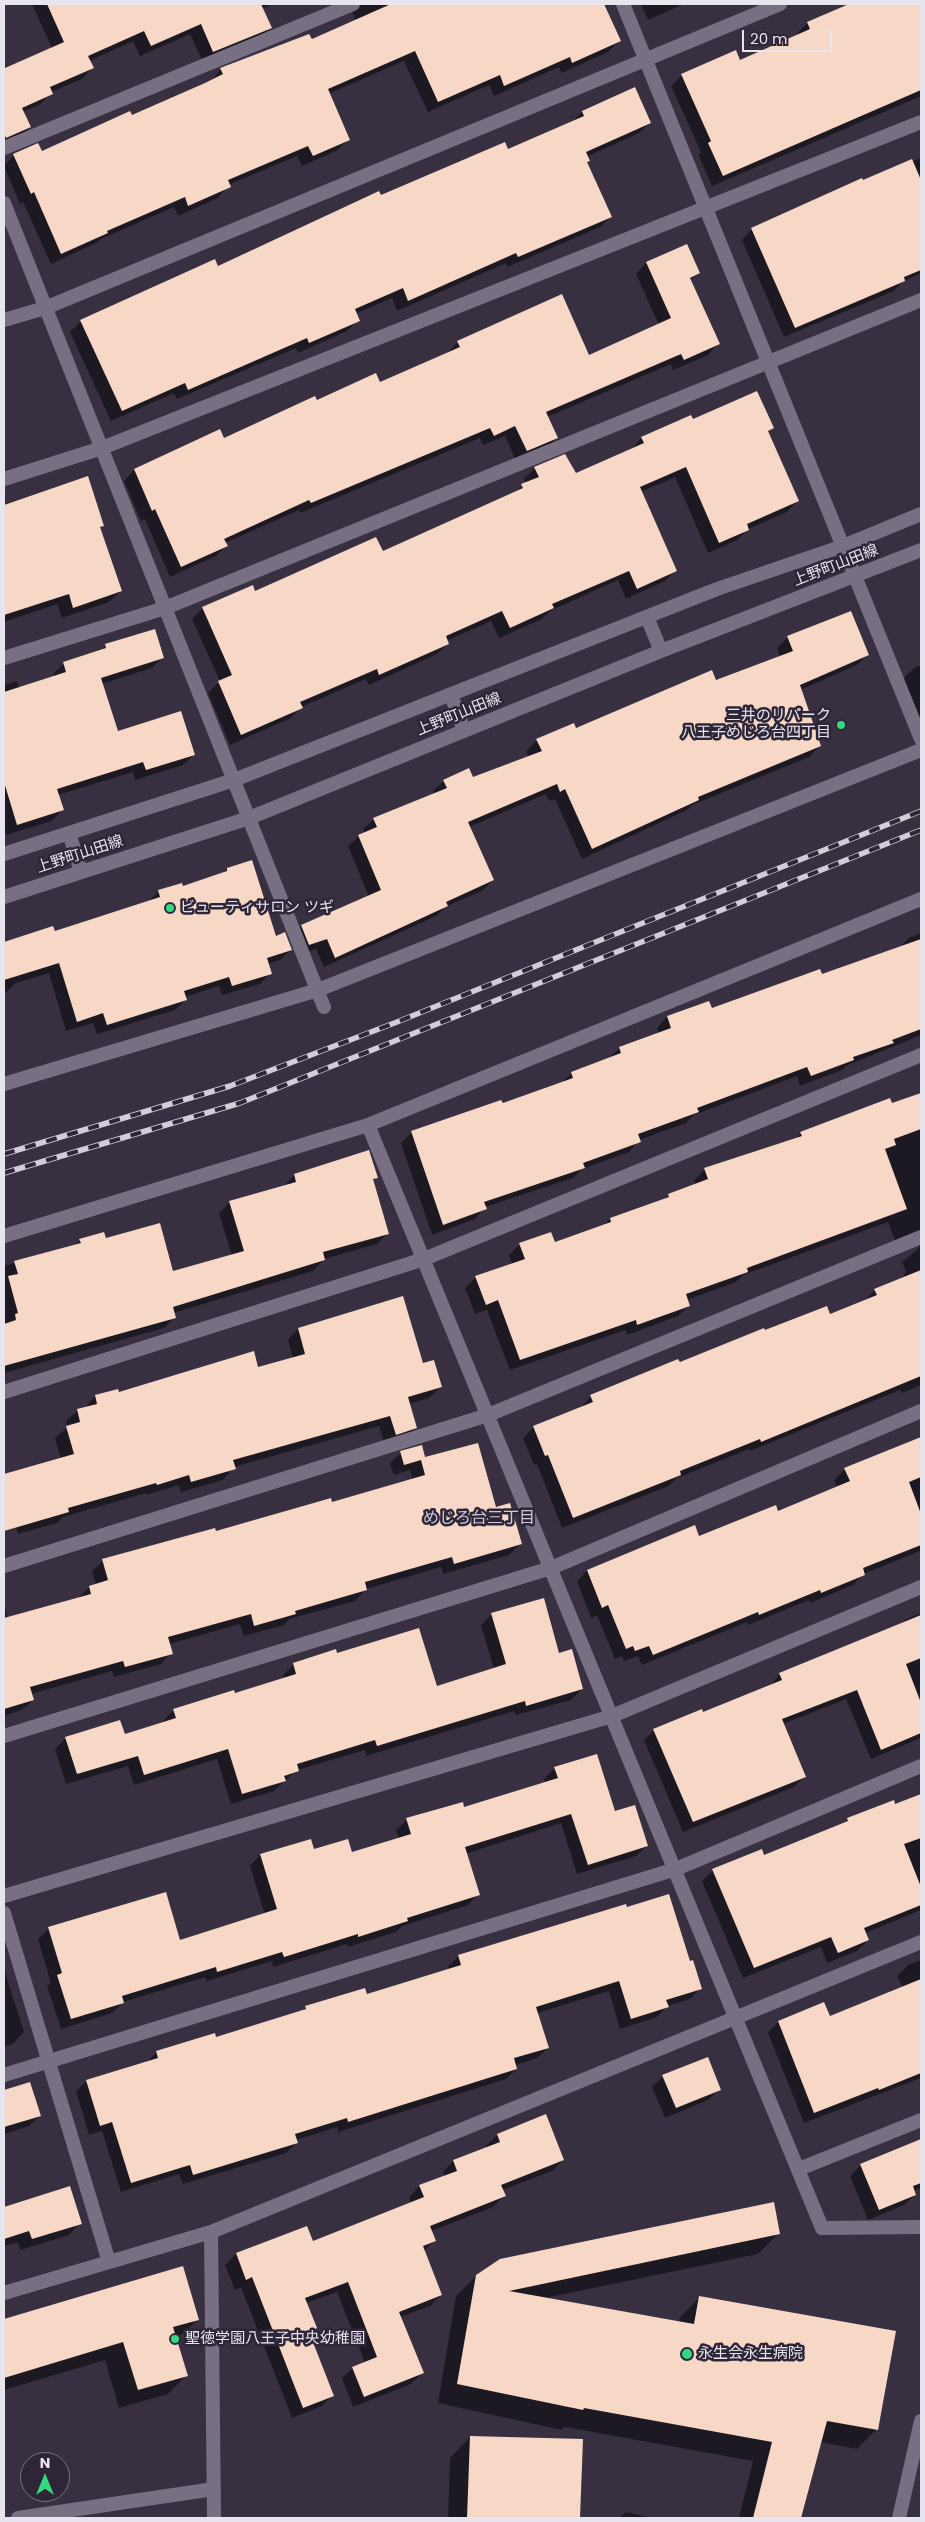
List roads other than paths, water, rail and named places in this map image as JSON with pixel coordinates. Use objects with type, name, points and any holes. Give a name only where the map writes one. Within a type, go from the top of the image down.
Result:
[{"type":"street","points":[[4,148],[353,4]]},
{"type":"street","points":[[623,4],[921,739]]},
{"type":"street","points":[[4,320],[46,308],[780,4]]},
{"type":"street","points":[[4,479],[102,448],[921,122]]},
{"type":"street","points":[[4,203],[324,1007]]},
{"type":"street","points":[[4,658],[166,608],[921,300]]},
{"type":"street","name":"上野町山田線","points":[[4,854],[234,780],[717,589],[843,546],[921,514]]},
{"type":"street","name":"上野町山田線","points":[[4,897],[250,818],[661,650],[921,550]]},
{"type":"street","points":[[646,617],[661,650]]},
{"type":"street","points":[[451,695],[464,731]]},
{"type":"street","points":[[4,1084],[318,990],[921,750]]},
{"type":"street","points":[[69,833],[81,872]]},
{"type":"street","points":[[4,1236],[368,1125],[921,899]]},
{"type":"street","points":[[4,1392],[424,1259],[921,1055]]},
{"type":"street","points":[[368,1125],[676,1869],[822,2228],[921,2227]]},
{"type":"street","points":[[4,1566],[488,1415],[921,1238]]},
{"type":"street","points":[[4,1736],[551,1568],[921,1411]]},
{"type":"street","points":[[4,1896],[612,1716],[921,1587]]},
{"type":"street","points":[[4,2075],[676,1869],[921,1766]]},
{"type":"street","points":[[4,1913],[108,2262]]},
{"type":"street","points":[[4,2293],[211,2232],[921,1942]]},
{"type":"street","points":[[799,2169],[921,2120]]},
{"type":"street","points":[[211,2232],[214,2518]]},
{"type":"street","points":[[899,2518],[921,2421]]},
{"type":"street","points":[[18,2518],[214,2489]]},
{"type":"railway","points":[[4,1154],[230,1086],[397,1022],[921,811]]},
{"type":"railway","points":[[4,1173],[240,1103],[921,830]]},
{"type":"place","name":"三井のリパーク 八王子めじろ台四丁目","points":[[841,725]]},
{"type":"place","name":"ビューティサロン ツギ","points":[[170,908]]},
{"type":"place","name":"聖徳学園八王子中央幼稚園","points":[[175,2339]]},
{"type":"place","name":"永生会永生病院","points":[[687,2354]]},
{"type":"district","name":"めじろ台三丁目","points":[[479,1519]]}]
